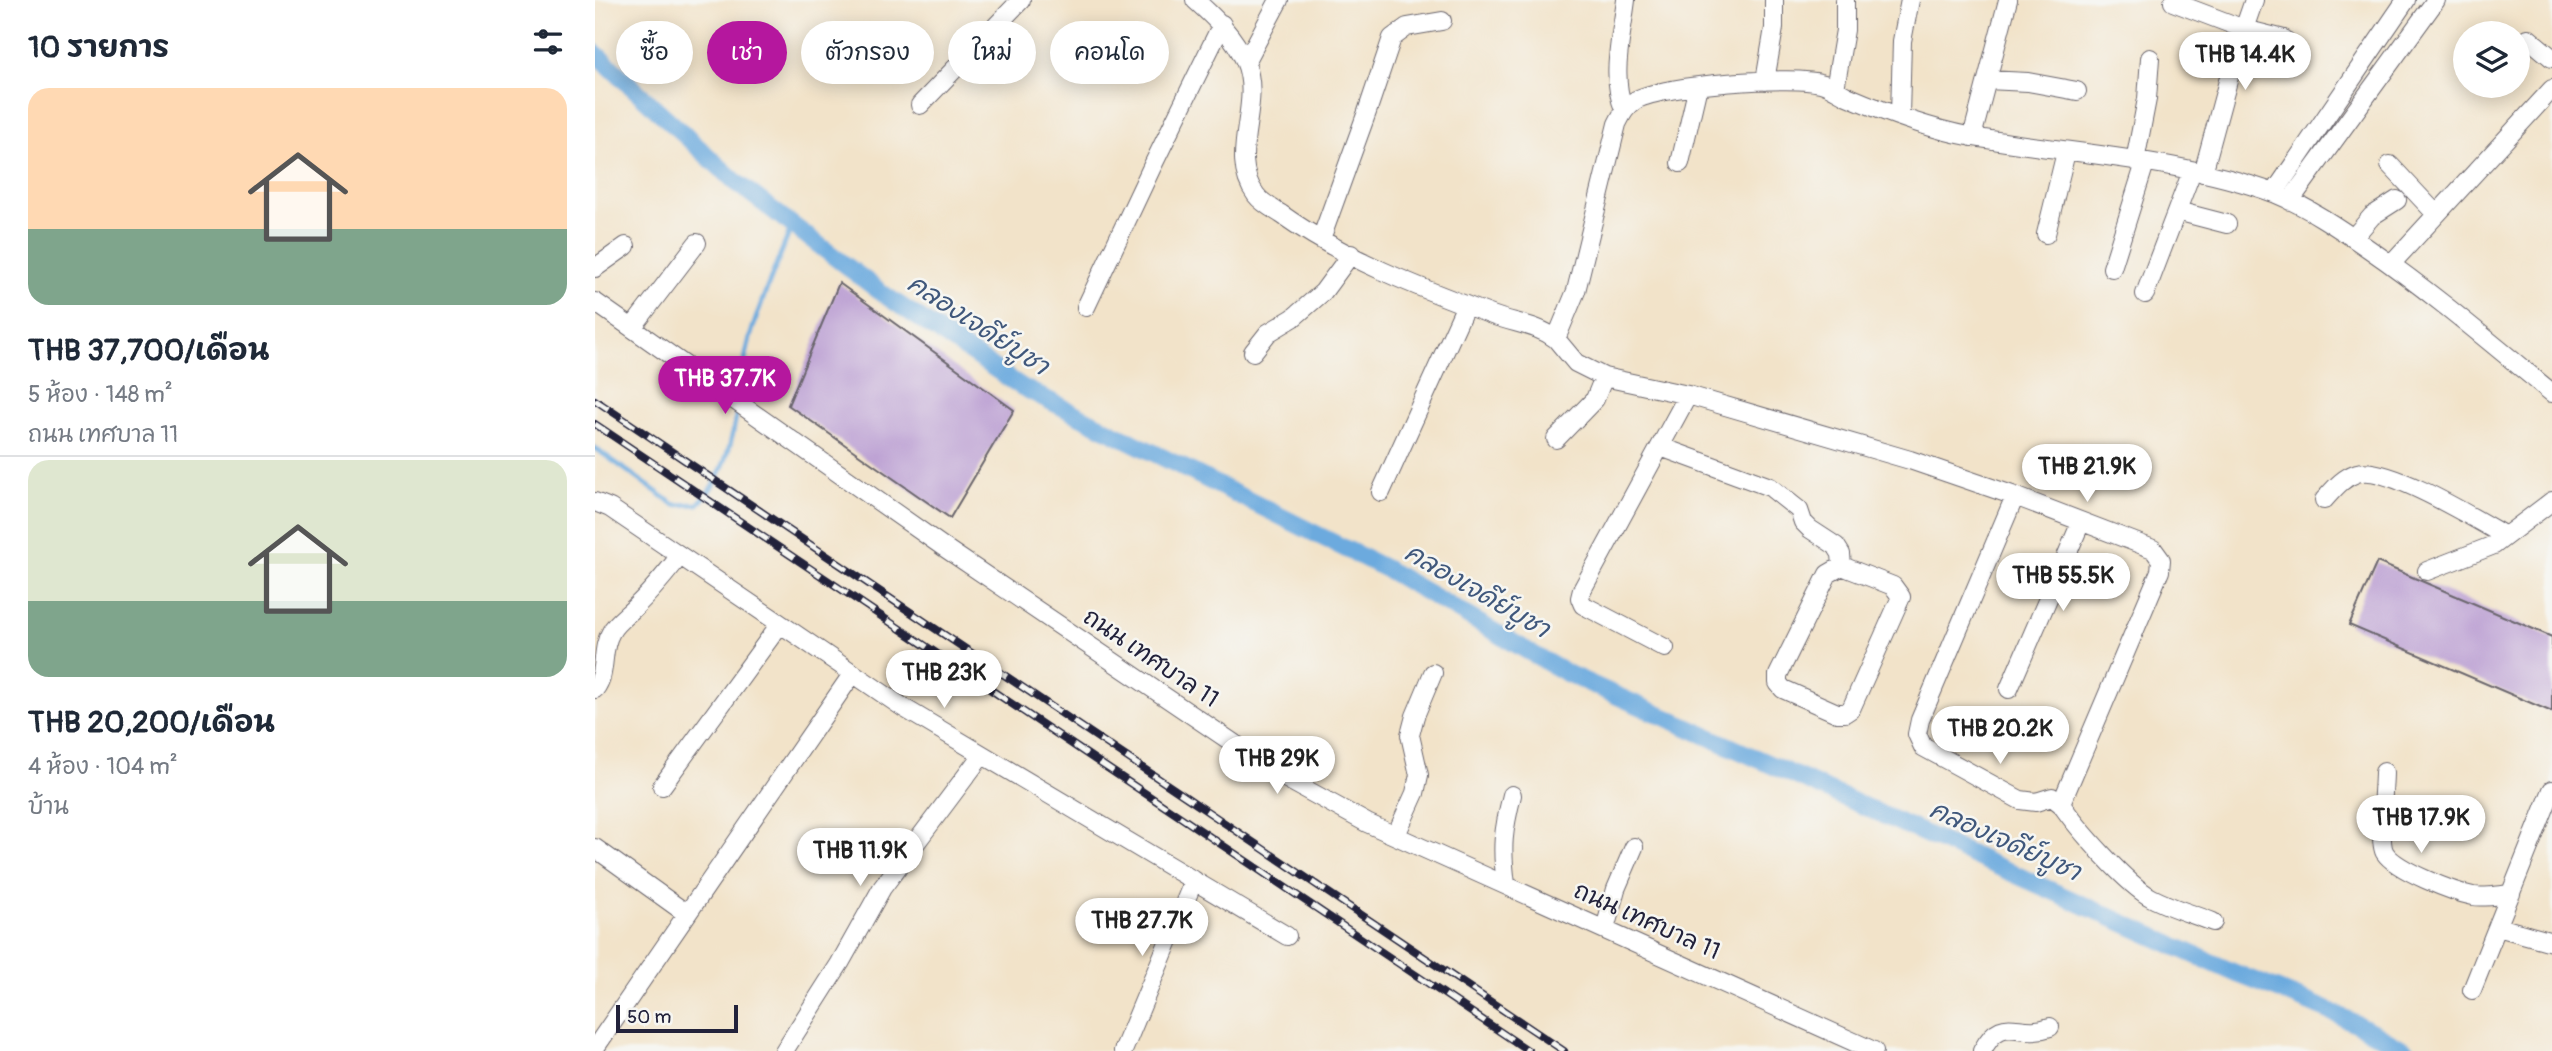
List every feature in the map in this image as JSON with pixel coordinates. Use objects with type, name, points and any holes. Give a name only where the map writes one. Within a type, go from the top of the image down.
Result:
[{"type":"street","points":[[921,106],[1021,0]]},
{"type":"street","points":[[1195,0],[1222,24],[1246,62],[1251,93],[1243,159],[1246,180],[1258,198],[1308,233],[1420,288],[1509,321],[1541,328],[1556,339],[1576,363],[1604,377],[1688,395],[1910,460],[2015,496],[2153,550],[2161,560],[2160,571],[2061,804]]},
{"type":"street","points":[[1246,62],[1279,0]]},
{"type":"street","points":[[1624,109],[1618,95],[1626,0]]},
{"type":"street","points":[[1765,81],[1774,28],[1775,0]]},
{"type":"street","points":[[1835,89],[1845,30],[1845,0]]},
{"type":"street","points":[[1900,115],[1902,41],[1910,0]]},
{"type":"street","points":[[1972,136],[2008,0]]},
{"type":"street","points":[[2145,295],[2177,211],[2197,172],[2254,0]]},
{"type":"street","points":[[2282,197],[2406,0]]},
{"type":"street","points":[[2282,197],[2436,0]]},
{"type":"street","points":[[2173,2],[2244,29],[2284,39]]},
{"type":"street","points":[[1321,239],[1392,38],[1407,27],[1442,21]]},
{"type":"street","points":[[1086,307],[1222,24]]},
{"type":"street","points":[[2530,40],[2552,58]]},
{"type":"street","points":[[2112,268],[2140,162],[2150,58]]},
{"type":"street","points":[[1987,80],[2028,82],[2077,91]]},
{"type":"street","points":[[1556,339],[1576,292],[1617,124],[1624,109],[1637,99],[1656,93],[1698,86],[1765,81],[1822,83],[1900,115],[1972,136],[2197,172],[2282,197],[2323,217],[2411,278],[2552,393]]},
{"type":"street","points":[[1680,163],[1698,86]]},
{"type":"street","points":[[2391,264],[2552,89]]},
{"type":"street","points":[[2046,234],[2066,152]]},
{"type":"street","points":[[2390,165],[2436,214]]},
{"type":"street","points":[[2353,238],[2372,216],[2397,200]]},
{"type":"street","points":[[2177,211],[2227,224]]},
{"type":"street","points":[[632,328],[698,243]]},
{"type":"street","points":[[595,268],[626,246]]},
{"type":"street","points":[[1253,352],[1268,332],[1293,318],[1323,292],[1351,254]]},
{"type":"street","name":"ถนน เทศบาล 11","points":[[595,302],[754,411],[945,548],[1285,778],[1328,803],[1396,835],[1874,1051]]},
{"type":"street","points":[[1381,492],[1466,305]]},
{"type":"street","points":[[1556,439],[1595,399],[1604,377]]},
{"type":"street","points":[[1665,648],[1583,605],[1580,598],[1688,395]]},
{"type":"street","points":[[1661,447],[1770,487],[1799,510],[1803,522],[1836,545],[1841,554],[1842,566]]},
{"type":"street","points":[[2324,500],[2339,482],[2358,473],[2374,471],[2435,497],[2505,536]]},
{"type":"street","points":[[2015,496],[1920,720],[1917,734],[1923,747],[2019,800],[2036,802],[2052,797],[2136,887],[2151,898],[2213,922]]},
{"type":"street","points":[[2427,572],[2494,545],[2552,500]]},
{"type":"street","points":[[595,502],[610,508],[853,673],[981,756],[1287,936]]},
{"type":"street","points":[[2009,689],[2081,522]]},
{"type":"street","points":[[595,689],[600,683],[605,644],[612,630],[656,586],[680,556]]},
{"type":"street","points":[[1842,566],[1893,586],[1901,597],[1851,709],[1845,713],[1837,713],[1783,689],[1778,683],[1778,675],[1828,574],[1842,566]]},
{"type":"street","points":[[662,786],[780,624]]},
{"type":"street","points":[[595,1048],[853,673]]},
{"type":"street","points":[[1396,835],[1415,793],[1419,775],[1411,735],[1415,716],[1433,673]]},
{"type":"street","points":[[784,1051],[840,963],[882,888],[981,756]]},
{"type":"street","points":[[2384,772],[2382,838],[2385,853],[2397,865],[2467,894],[2511,894]]},
{"type":"street","points":[[2472,990],[2552,790]]},
{"type":"street","points":[[1506,884],[1501,848],[1512,795]]},
{"type":"street","points":[[1605,929],[1616,889],[1634,847]]},
{"type":"street","points":[[595,848],[687,914]]},
{"type":"street","points":[[1123,1051],[1194,880]]},
{"type":"street","points":[[2498,927],[2552,942]]},
{"type":"street","points":[[1982,1051],[1988,1039],[2000,1029],[2010,1027],[2037,1032],[2050,1027]]},
{"type":"building","points":[[839,283],[1014,410],[950,518],[788,405]]},
{"type":"building","points":[[2377,562],[2552,637],[2552,712],[2349,625]]},
{"type":"waterway","name":"คลองเจดีย์บูชา","points":[[595,53],[737,183],[886,296],[1022,387],[1388,570],[1564,672],[2235,973],[2344,1018],[2406,1051]]},
{"type":"waterway","points":[[595,448],[675,505],[698,504],[712,487],[729,449],[753,327],[792,225]]},
{"type":"railway","points":[[595,400],[1564,1051]]},
{"type":"railway","points":[[595,424],[1529,1051]]}]
